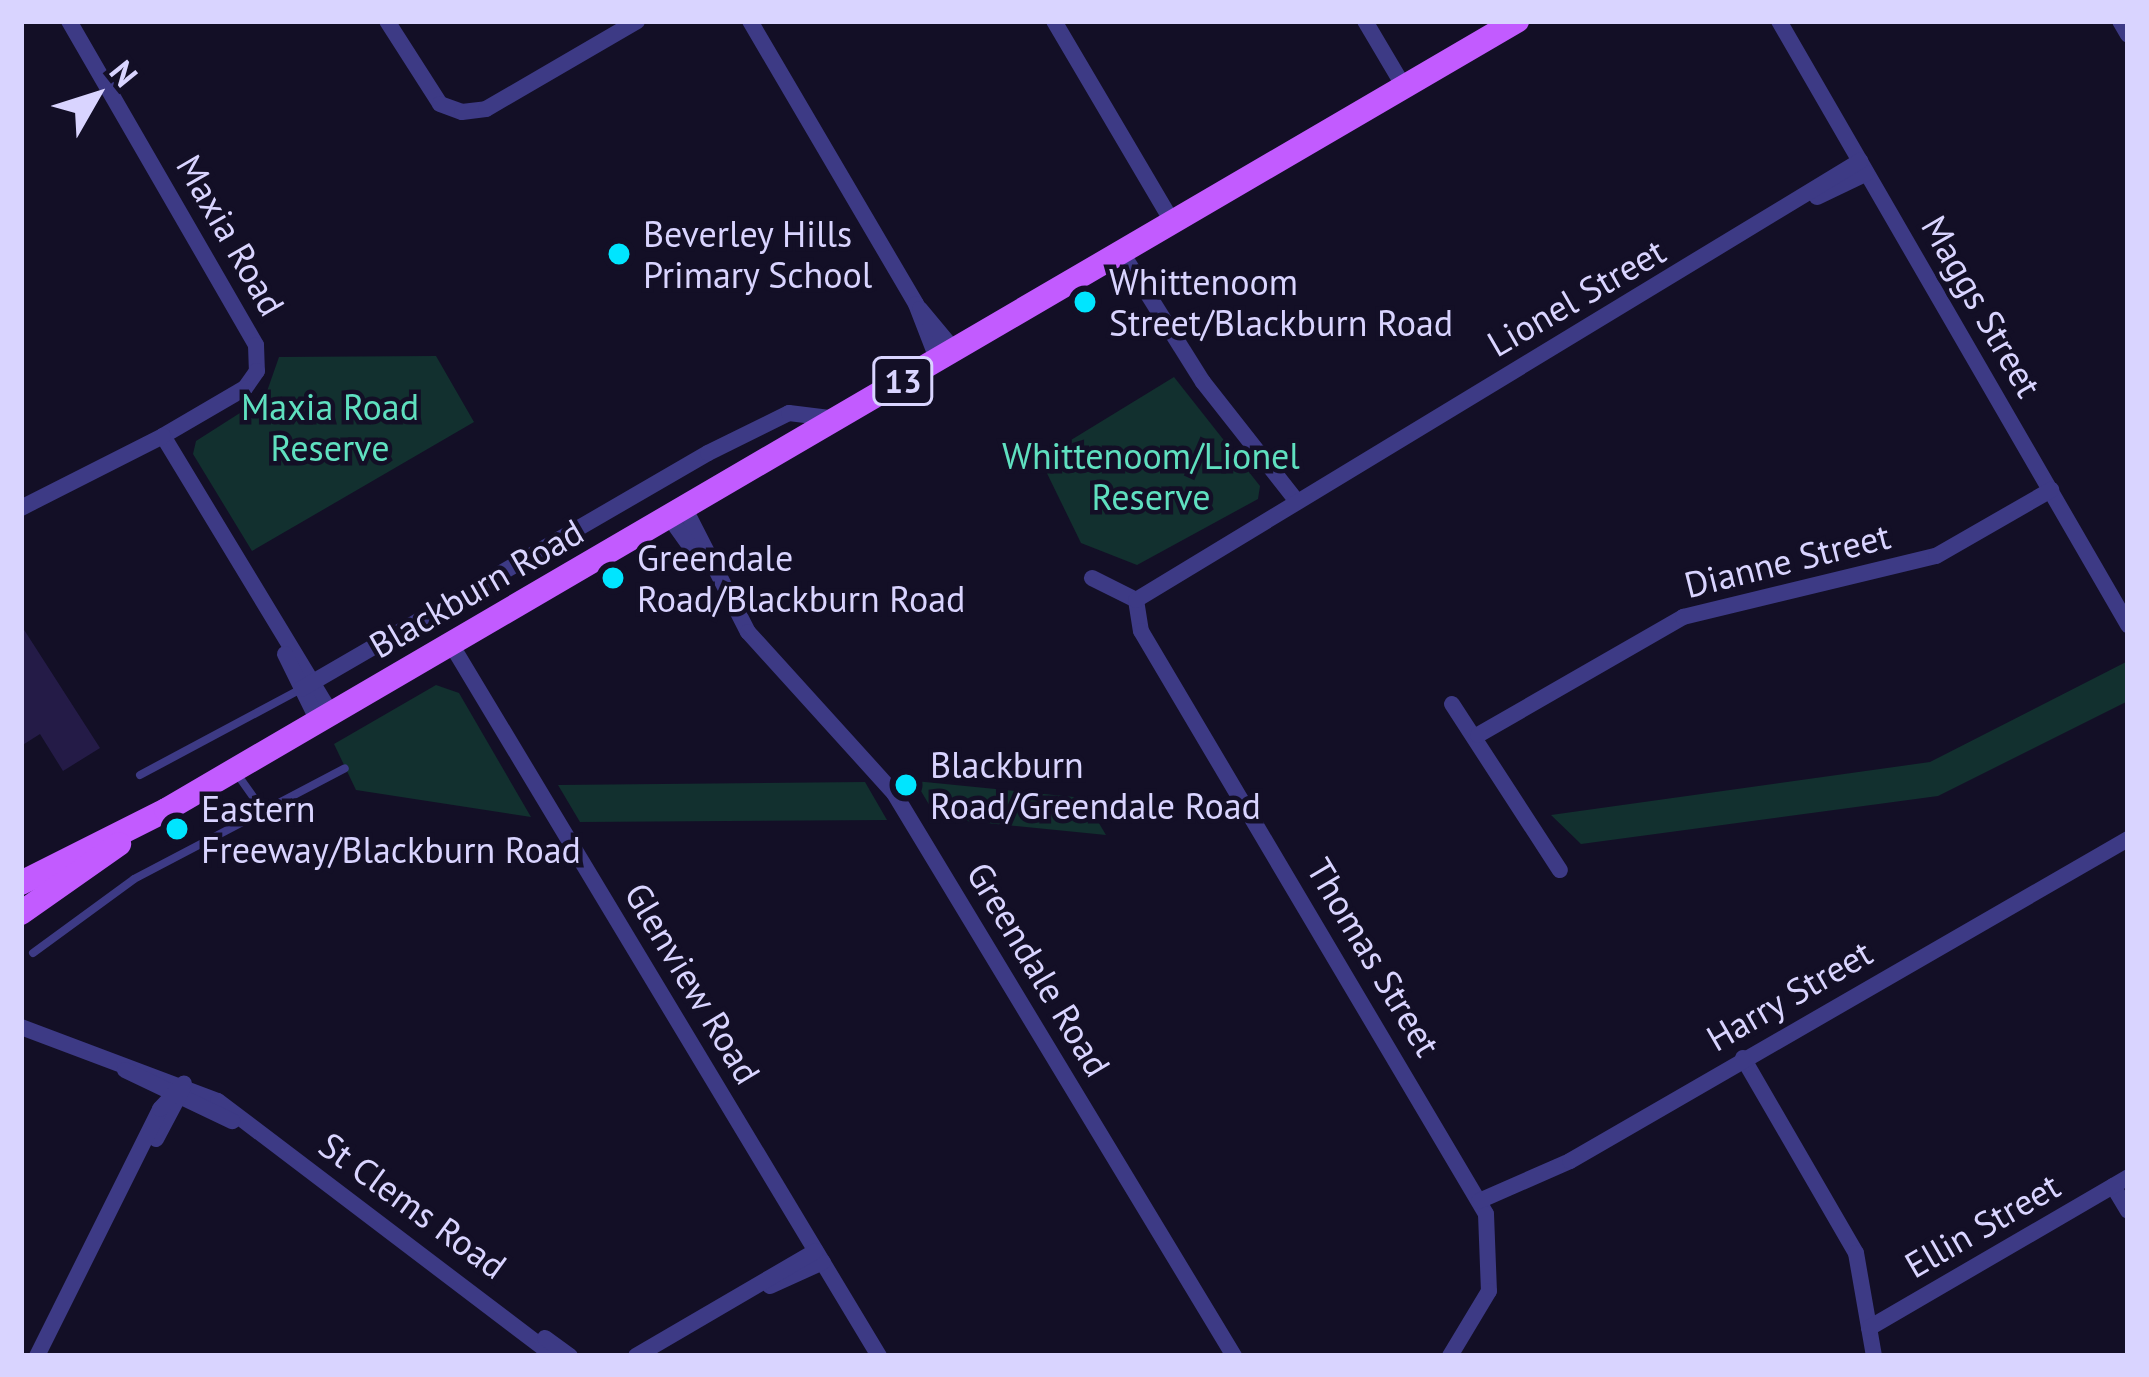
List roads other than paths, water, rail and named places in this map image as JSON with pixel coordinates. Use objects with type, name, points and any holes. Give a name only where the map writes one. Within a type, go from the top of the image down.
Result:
[{"type":"main road","name":"Blackburn Road","points":[[21,883],[149,820],[1517,21]]},
{"type":"main road","name":"Blackburn Road","points":[[21,913],[149,820]]},
{"type":"street","name":"Maxia Road","points":[[69,21],[258,354],[244,388],[163,436]]},
{"type":"street","points":[[387,21],[440,104],[462,112],[487,109],[637,21]]},
{"type":"street","points":[[750,21],[946,356]]},
{"type":"street","points":[[1054,21],[1173,223]]},
{"type":"street","points":[[1365,21],[1404,87]]},
{"type":"street","name":"Maggs Street","points":[[1779,21],[2128,625]]},
{"type":"street","points":[[2122,22],[2128,34]]},
{"type":"street","name":"Lionel Street","points":[[1136,600],[1296,500],[1863,167]]},
{"type":"street","points":[[1122,253],[1203,382],[1296,500]]},
{"type":"street","name":"Blackburn Road","points":[[306,685],[789,412],[839,419]]},
{"type":"street","points":[[21,508],[163,436],[324,717]]},
{"type":"street","name":"Dianne Street","points":[[1478,735],[1683,617],[1925,560],[2051,490]]},
{"type":"street","name":"Greendale Road","points":[[677,514],[748,632],[873,762],[1234,1356]]},
{"type":"street","points":[[1092,578],[1136,600]]},
{"type":"street","name":"Thomas Street","points":[[1136,600],[1141,631],[1479,1202],[1492,1234],[1489,1291],[1450,1356]]},
{"type":"street","name":"Glenview Road","points":[[451,644],[879,1356]]},
{"type":"street","points":[[1452,704],[1478,735],[1560,870]]},
{"type":"street","name":"Harry Street","points":[[1479,1202],[1570,1161],[2128,838]]},
{"type":"street","name":"St Clems Road","points":[[21,1027],[179,1091],[258,1134],[570,1356]]},
{"type":"street","points":[[1743,1058],[1856,1253],[1874,1356]]},
{"type":"street","points":[[37,1356],[179,1091]]},
{"type":"street","points":[[2121,1182],[2128,1211]]},
{"type":"street","name":"Ellin Street","points":[[1869,1328],[2121,1182]]},
{"type":"street","points":[[641,1355],[820,1257]]},
{"type":"street","name":"St Clems Road","points":[[529,1330],[554,1356]]},
{"type":"lane","points":[[140,775],[306,685]]},
{"type":"lane","points":[[33,953],[134,879],[345,768]]},
{"type":"lane","points":[[234,770],[264,812]]},
{"type":"place","name":"Beverley Hills Primary School","points":[[619,254]]},
{"type":"place","name":"Whittenoom Street/Blackburn Road","points":[[1085,302]]},
{"type":"place","name":"Greendale Road/Blackburn Road","points":[[613,578]]},
{"type":"place","name":"Blackburn Road/Greendale Road","points":[[906,785]]},
{"type":"place","name":"Eastern Freeway/Blackburn Road","points":[[177,829]]},
{"type":"park label","name":"Maxia Road Reserve","points":[[330,426]]},
{"type":"park label","name":"Whittenoom/Lionel Reserve","points":[[1151,476]]}]
